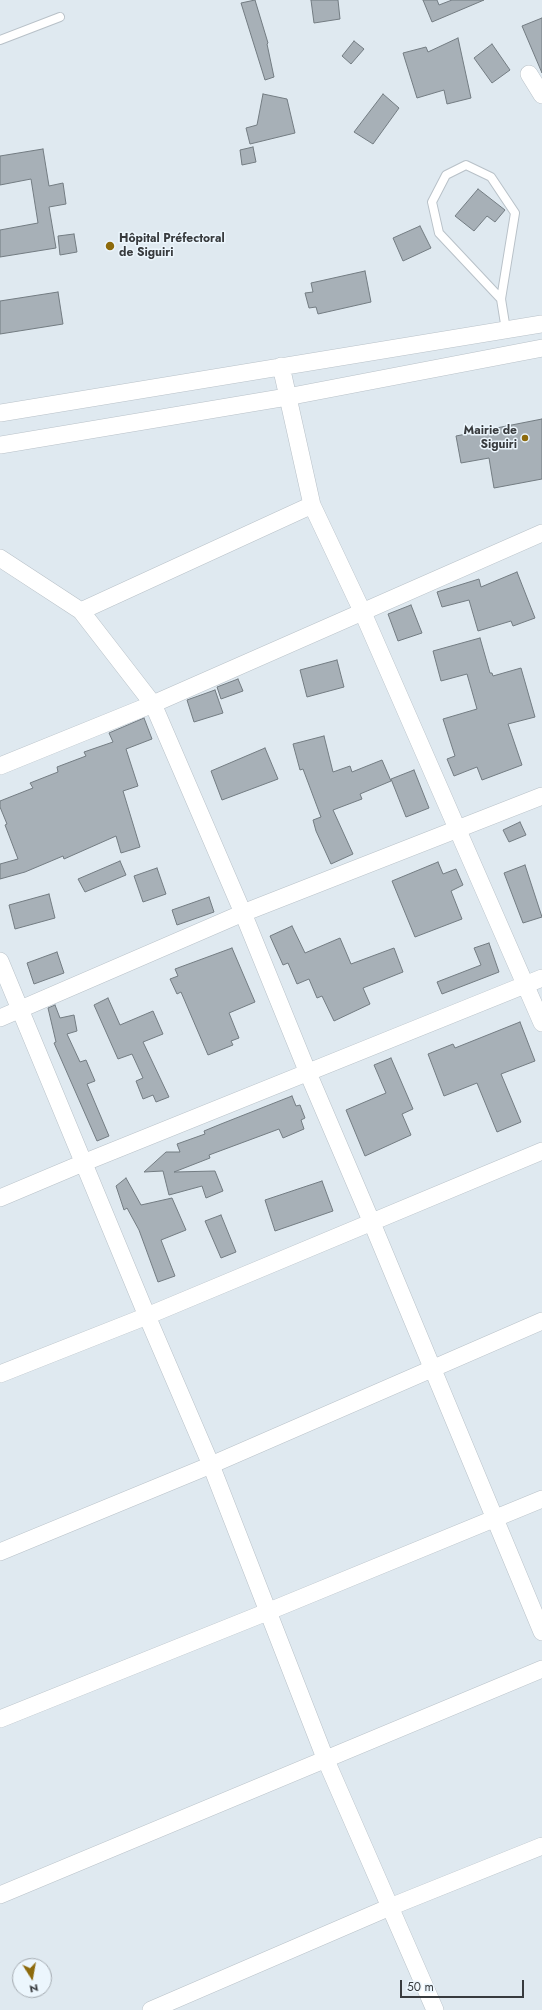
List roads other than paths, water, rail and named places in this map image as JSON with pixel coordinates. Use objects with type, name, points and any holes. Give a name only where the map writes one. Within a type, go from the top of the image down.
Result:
[{"type":"street","points":[[529,74],[542,95]]},
{"type":"street","points":[[0,413],[542,324]]},
{"type":"street","points":[[0,445],[287,397],[542,348]]},
{"type":"street","points":[[281,366],[312,505],[363,613],[542,1023]]},
{"type":"street","points":[[80,610],[312,505]]},
{"type":"street","points":[[0,766],[153,704],[363,613],[542,533]]},
{"type":"street","points":[[0,558],[80,610],[153,704],[244,913],[308,1073],[496,1518],[542,1632]]},
{"type":"street","points":[[0,1018],[244,913],[457,828],[542,796]]},
{"type":"street","points":[[0,961],[147,1316],[212,1465],[267,1612],[325,1758],[435,2010]]},
{"type":"street","points":[[0,1198],[83,1163],[542,978]]},
{"type":"street","points":[[0,1374],[147,1316],[542,1151]]},
{"type":"street","points":[[0,1552],[212,1465],[542,1321]]},
{"type":"street","points":[[0,1719],[267,1612],[542,1499]]},
{"type":"street","points":[[0,1895],[542,1668]]},
{"type":"street","points":[[151,2010],[175,2006],[390,1907],[542,1846]]},
{"type":"lane","points":[[0,40],[60,17]]},
{"type":"lane","points":[[501,299],[439,233],[432,202],[446,174],[466,165],[491,177],[515,213],[501,299],[506,330]]},
{"type":"place","name":"Hôpital Préfectoral de Siguiri","points":[[110,246]]},
{"type":"place","name":"Mairie de Siguiri","points":[[525,438]]}]
